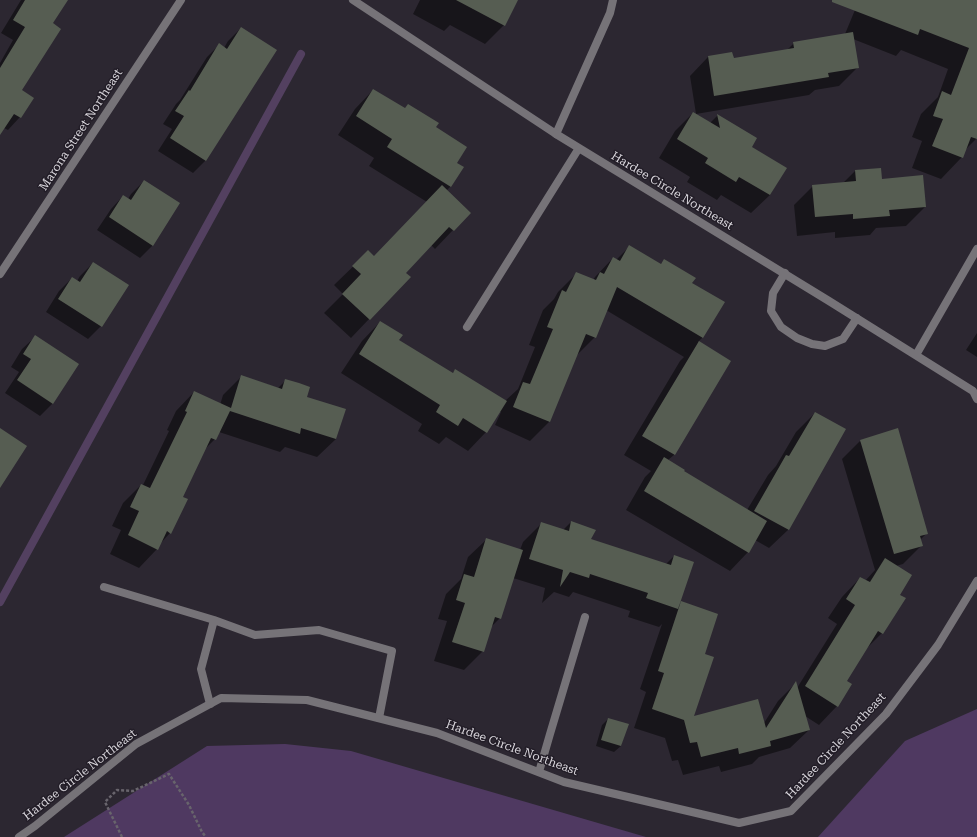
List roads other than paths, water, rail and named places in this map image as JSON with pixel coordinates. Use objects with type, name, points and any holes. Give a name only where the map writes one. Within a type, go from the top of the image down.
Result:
[{"type":"street","name":"Marona Street Northeast","points":[[0,274],[181,0]]},
{"type":"street","name":"Hardee Circle Northeast","points":[[353,0],[556,134],[857,318],[973,391],[977,399]]},
{"type":"street","points":[[556,134],[610,13],[613,0]]},
{"type":"street","points":[[467,327],[579,148]]},
{"type":"street","points":[[916,355],[977,249]]},
{"type":"street","points":[[785,274],[773,293],[771,311],[781,327],[797,338],[812,344],[825,346],[843,339],[857,318]]},
{"type":"street","name":"Hardee Circle Northeast","points":[[19,837],[35,826],[136,744],[221,698],[307,700],[437,733],[564,782],[739,822],[791,811],[886,714],[938,645],[977,581]]},
{"type":"street","points":[[104,587],[214,620],[255,635],[319,630],[392,651],[379,718]]},
{"type":"street","points":[[539,772],[585,617]]},
{"type":"street","points":[[210,704],[201,669],[214,620]]},
{"type":"waterway","points":[[0,602],[301,54]]}]
